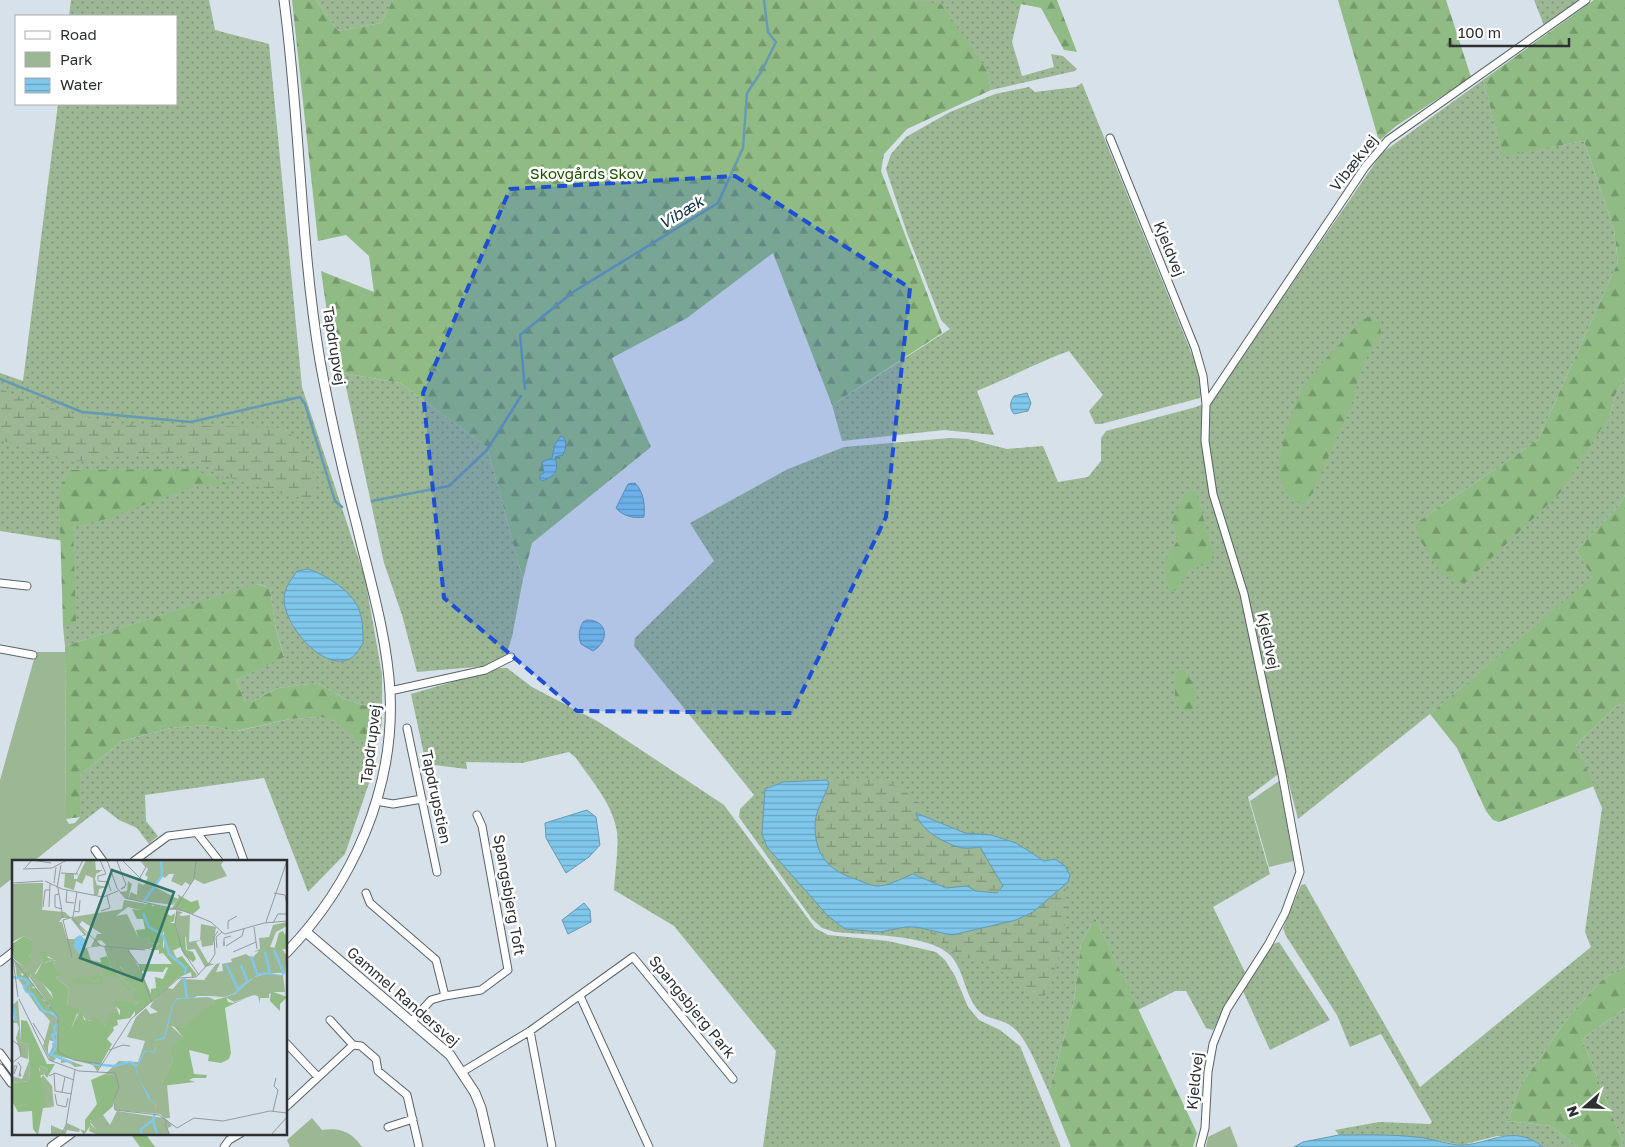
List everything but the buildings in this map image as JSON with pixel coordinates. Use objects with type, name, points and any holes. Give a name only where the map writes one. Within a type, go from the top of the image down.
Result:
[{"type":"street","name":"Tapdrupvej","points":[[284,0],[310,287],[320,362],[356,524],[374,595],[386,652],[390,691],[386,759],[376,801],[360,846],[338,888],[306,932],[288,951]]},
{"type":"street","name":"Vibækvej","points":[[1206,404],[1359,175],[1388,140],[1586,0]]},
{"type":"street","name":"Kjeldvej","points":[[1110,138],[1194,348],[1203,376],[1206,404],[1205,441],[1213,494],[1244,594],[1290,813],[1300,872],[1285,913],[1268,946],[1227,1009],[1213,1044],[1208,1072],[1205,1128],[1200,1147]]},
{"type":"street","points":[[0,583],[27,586]]},
{"type":"street","points":[[0,650],[33,654]]},
{"type":"street","name":"Tapdrupvej","points":[[390,691],[485,670],[511,657]]},
{"type":"street","name":"Tapdrupstien","points":[[407,728],[437,872]]},
{"type":"street","name":"Tapdrupvej","points":[[376,801],[393,804],[422,799]]},
{"type":"street","name":"Spangsbjerg Toft","points":[[412,1021],[431,1000],[481,990],[508,970],[482,826],[477,815]]},
{"type":"street","points":[[135,860],[168,836],[232,828],[244,860]]},
{"type":"street","points":[[197,833],[218,860]]},
{"type":"street","points":[[95,850],[102,860]]},
{"type":"street","points":[[366,892],[370,903],[436,960],[445,996]]},
{"type":"street","name":"Gammel Randersvej","points":[[306,932],[450,1055],[462,1072],[481,1108],[490,1147]]},
{"type":"street","points":[[0,962],[12,953]]},
{"type":"street","name":"Spangsbjerg Park","points":[[462,1072],[530,1031],[633,957],[733,1079]]},
{"type":"street","points":[[580,996],[649,1147]]},
{"type":"street","points":[[330,1020],[353,1045],[361,1046],[376,1059],[378,1071],[407,1095],[419,1147]]},
{"type":"street","points":[[530,1031],[552,1147]]},
{"type":"street","points":[[288,1045],[318,1077]]},
{"type":"street","points":[[288,1105],[353,1045]]},
{"type":"street","points":[[0,1053],[12,1069]]},
{"type":"street","points":[[0,1068],[12,1082]]},
{"type":"street","points":[[388,1127],[413,1119]]},
{"type":"street","points":[[52,1147],[70,1134]]},
{"type":"street","points":[[224,1147],[229,1140],[239,1134]]},
{"type":"highlighted area","points":[[735,176],[910,288],[886,517],[792,713],[577,711],[444,598],[423,393],[510,189]]},
{"type":"green space","points":[[71,0],[209,0],[215,30],[269,44],[302,387],[365,578],[382,675],[382,722],[369,783],[345,854],[308,892],[264,778],[145,795],[146,821],[158,836],[149,844],[137,828],[119,820],[102,807],[80,824],[80,775],[122,741],[171,728],[204,725],[237,731],[290,719],[320,717],[332,719],[345,726],[366,745],[372,708],[347,700],[317,683],[278,688],[251,702],[245,702],[236,680],[284,656],[276,630],[270,588],[258,584],[65,646],[63,626],[64,541],[0,531],[0,373],[23,381],[58,105],[178,105],[178,15],[69,15]]},
{"type":"green space","name":"Skovgårds Skov","points":[[292,0],[316,0],[338,31],[381,23],[393,0],[911,0],[941,4],[987,70],[991,90],[907,129],[884,154],[881,171],[942,333],[832,405],[773,253],[687,318],[612,358],[651,447],[532,543],[523,579],[487,447],[400,383],[343,373],[335,367],[321,271],[374,292],[369,256],[346,235],[318,241]]},
{"type":"green space","points":[[316,0],[393,0],[381,23],[338,31]]},
{"type":"green space","points":[[911,0],[1014,0],[1021,4],[1012,42],[1022,76],[1054,67],[1051,54],[1063,56],[1077,69],[991,90],[987,70]]},
{"type":"green space","points":[[1014,0],[1057,0],[1077,52],[1064,50],[1041,8],[1016,3]]},
{"type":"green space","points":[[1338,0],[1446,0],[1471,77],[1396,126],[1379,141]]},
{"type":"green space","points":[[1534,0],[1582,0],[1545,28]]},
{"type":"green space","points":[[1594,0],[1625,0],[1625,378],[1615,395],[1610,415],[1560,493],[1464,584],[1443,575],[1420,540],[1416,523],[1538,440],[1618,262],[1614,229],[1584,141],[1503,156],[1483,80]]},
{"type":"green space","points":[[1483,80],[1503,155],[1584,141],[1614,229],[1618,262],[1538,440],[1416,523],[1610,415],[1615,395],[1625,378],[1625,495],[1619,506],[1576,550],[1594,577],[1430,714],[1298,819],[1285,769],[1248,797],[1270,874],[1213,907],[1245,972],[1213,1030],[1206,1028],[1186,991],[1175,991],[1138,1010],[1095,918],[1081,943],[1074,1001],[1049,1092],[1033,1056],[1017,1031],[1011,1026],[981,1013],[977,1009],[956,963],[943,949],[898,937],[835,932],[822,928],[812,919],[739,817],[740,809],[754,795],[634,646],[635,638],[714,561],[690,523],[788,469],[844,447],[950,438],[968,439],[1007,449],[1043,446],[1058,482],[1088,477],[1101,461],[1101,438],[1106,431],[1196,407],[1212,400],[1382,153]]},
{"type":"green space","points":[[1082,83],[1195,362],[1202,390],[1200,398],[1095,424],[1089,411],[1103,395],[1069,351],[977,391],[994,435],[944,430],[842,441],[832,405],[950,329],[941,320],[907,233],[886,169],[891,154],[906,137],[950,112],[995,94],[1029,87],[1035,92],[1076,87]]},
{"type":"green space","points":[[1370,317],[1380,324],[1381,335],[1363,367],[1353,401],[1311,495],[1305,504],[1296,502],[1283,486],[1280,470],[1280,457],[1292,413],[1303,388],[1315,371],[1363,319]]},
{"type":"green space","points":[[343,373],[400,383],[487,447],[523,579],[512,637],[506,656],[486,666],[417,672],[402,615],[384,563]]},
{"type":"green space","points":[[0,389],[39,405],[112,423],[284,428],[300,444],[309,459],[312,467],[314,499],[289,496],[236,480],[201,464],[164,452],[71,462],[0,440]]},
{"type":"green space","points":[[194,469],[232,486],[196,485],[110,518],[73,527],[76,623],[63,626],[59,490],[71,470]]},
{"type":"green space","points":[[1191,489],[1197,495],[1214,557],[1209,563],[1188,571],[1177,590],[1169,591],[1166,579],[1166,559],[1178,540],[1172,519],[1185,495]]},
{"type":"green space","points":[[1625,495],[1625,702],[1616,706],[1576,745],[1594,786],[1499,822],[1493,820],[1486,811],[1457,748],[1430,714],[1593,577],[1576,550],[1619,506]]},
{"type":"green space","points":[[257,584],[270,588],[276,630],[284,657],[236,680],[245,702],[251,702],[278,688],[317,683],[347,700],[372,708],[377,714],[377,723],[372,739],[366,745],[334,720],[320,717],[290,719],[236,731],[204,725],[171,728],[122,741],[80,775],[80,817],[66,819],[65,646]]},
{"type":"green space","points":[[36,652],[65,652],[66,819],[69,824],[75,823],[80,817],[80,824],[35,860],[12,860],[12,879],[0,888],[0,780]]},
{"type":"green space","points":[[500,668],[507,668],[532,687],[599,722],[724,805],[815,928],[828,935],[888,941],[936,952],[945,960],[955,976],[968,1007],[979,1020],[1000,1030],[1020,1046],[1061,1147],[763,1147],[776,1051],[674,926],[614,890],[618,846],[615,822],[601,793],[576,758],[569,752],[522,763],[466,762],[467,769],[426,764],[411,694]]},
{"type":"green space","points":[[1181,669],[1189,677],[1196,695],[1194,707],[1190,712],[1184,710],[1177,702],[1176,673]]},
{"type":"green space","points":[[1625,702],[1625,966],[1603,979],[1570,1015],[1520,1086],[1508,1121],[1551,1126],[1578,1147],[1543,1147],[1521,1136],[1497,1136],[1462,1145],[1423,1138],[1339,1135],[1335,1130],[1379,1122],[1430,1124],[1432,1122],[1381,1034],[1350,1047],[1337,1015],[1286,936],[1283,928],[1301,885],[1305,884],[1420,1087],[1591,947],[1585,932],[1602,808],[1576,745],[1616,706]]},
{"type":"green space","points":[[869,778],[888,782],[907,793],[939,821],[926,816],[961,848],[979,847],[1003,886],[997,893],[976,891],[967,886],[946,888],[913,874],[889,884],[876,886],[832,868],[818,848],[815,828],[818,811],[829,784],[827,780]]},
{"type":"green space","points":[[1279,781],[1294,861],[1269,867],[1250,801]]},
{"type":"green space","points":[[1068,882],[1064,895],[1066,916],[1061,945],[1049,987],[1045,996],[1040,999],[1032,997],[1023,984],[990,965],[974,957],[963,959],[927,930],[952,935],[1033,912]]},
{"type":"green space","points":[[1095,918],[1197,1133],[1193,1147],[1071,1147],[1049,1092],[1074,1001],[1081,943]]},
{"type":"green space","points":[[1279,942],[1330,1020],[1270,1050],[1243,991],[1270,945]]},
{"type":"green space","points":[[1625,966],[1625,1008],[1582,1039],[1623,1143],[1619,1147],[1578,1147],[1551,1126],[1508,1121],[1520,1086],[1570,1015],[1603,979]]},
{"type":"green space","points":[[1625,1008],[1625,1147],[1619,1147],[1623,1143],[1582,1039]]},
{"type":"green space","points":[[312,1118],[322,1130],[334,1129],[350,1134],[362,1147],[290,1147],[287,1140]]},
{"type":"green space","points":[[1230,1126],[1238,1147],[1206,1147],[1208,1137]]},
{"type":"green space","points":[[131,1134],[146,1134],[155,1147],[140,1147]]},
{"type":"water","points":[[1027,393],[1031,403],[1028,411],[1014,414],[1011,405],[1014,396]]},
{"type":"water","points":[[561,436],[566,442],[563,455],[555,457],[557,466],[555,472],[542,481],[540,475],[544,473],[542,462],[552,458],[555,444]]},
{"type":"water","points":[[635,483],[643,499],[644,517],[629,516],[616,508],[628,484]]},
{"type":"water","points":[[308,569],[322,575],[343,589],[354,600],[360,611],[363,643],[350,659],[336,661],[326,658],[315,651],[296,631],[290,620],[285,608],[284,598],[286,590],[297,571]]},
{"type":"water","points":[[587,620],[599,623],[603,627],[604,632],[602,642],[593,651],[581,644],[579,638],[583,622]]},
{"type":"water","points":[[827,780],[829,784],[815,822],[818,848],[832,868],[848,876],[871,885],[880,886],[913,874],[946,888],[967,886],[976,891],[997,893],[1003,886],[980,847],[961,848],[940,839],[922,825],[916,813],[965,833],[991,835],[1016,843],[1044,861],[1055,859],[1065,866],[1070,875],[1068,882],[1033,912],[1016,920],[952,935],[916,927],[880,932],[845,929],[828,916],[767,847],[762,834],[765,789],[783,782]]},
{"type":"water","points":[[587,810],[596,817],[600,845],[589,857],[566,873],[546,838],[545,823]]},
{"type":"water","points":[[584,903],[590,910],[591,922],[568,934],[562,920]]},
{"type":"water","points":[[1339,1135],[1403,1136],[1462,1145],[1502,1137],[1522,1136],[1543,1147],[1294,1147],[1303,1142]]},
{"type":"waterway","name":"Vibæk","points":[[525,389],[520,335],[573,292],[718,203],[743,148],[747,93],[761,72],[776,42],[768,32],[764,0]]},
{"type":"waterway","points":[[0,379],[82,412],[191,422],[300,397],[305,404],[335,501],[342,507]]},
{"type":"waterway","points":[[372,501],[449,486],[487,450],[521,396]]}]
